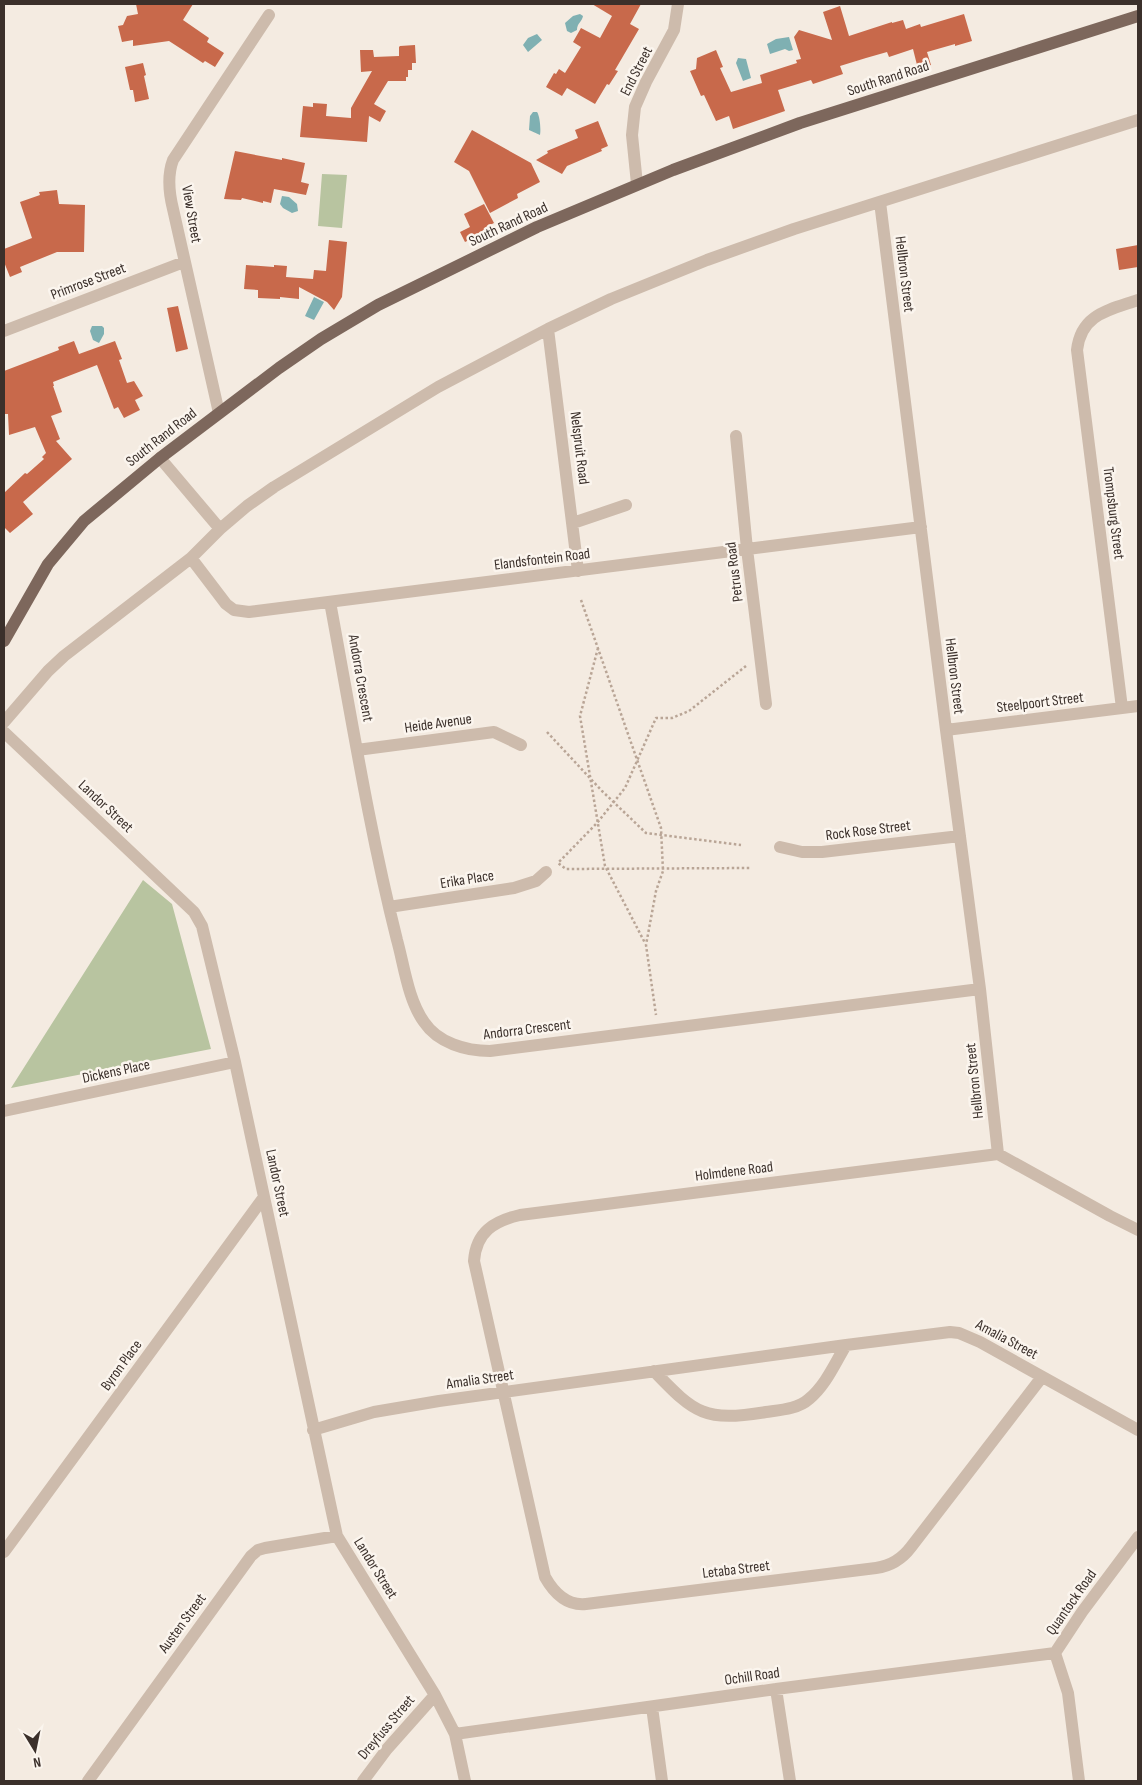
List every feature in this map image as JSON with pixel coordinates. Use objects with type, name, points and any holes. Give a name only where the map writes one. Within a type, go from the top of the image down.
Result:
[{"type":"main road","name":"South Rand Road","points":[[4,642],[48,564],[84,521],[160,458],[279,368],[321,339],[378,306],[537,227],[637,184],[800,124],[1138,16]]},
{"type":"street","name":"End Street","points":[[637,184],[632,135],[635,107],[674,30],[678,4]]},
{"type":"street","name":"View Street","points":[[220,413],[170,195],[170,167],[268,15]]},
{"type":"street","points":[[4,722],[48,671],[64,656],[191,558],[220,529],[260,497],[438,387],[548,329],[611,299],[707,260],[794,229],[1138,120]]},
{"type":"street","name":"Hellbron Street","points":[[880,202],[980,989],[998,1154]]},
{"type":"street","name":"Primrose Street","points":[[4,331],[184,262]]},
{"type":"street","name":"Trompsburg Street","points":[[1122,708],[1077,350],[1080,335],[1087,324],[1102,313],[1138,300]]},
{"type":"street","name":"Nelspruit Road","points":[[548,329],[578,570]]},
{"type":"street","name":"Petrus Road","points":[[736,436],[747,549],[766,704]]},
{"type":"street","points":[[160,458],[220,529]]},
{"type":"street","points":[[573,522],[626,505]]},
{"type":"street","name":"Elandsfontein Road","points":[[191,558],[226,604],[241,612],[921,527]]},
{"type":"street","name":"Andorra Crescent","points":[[330,602],[357,750],[389,907],[414,1005],[424,1023],[438,1036],[454,1045],[476,1051],[490,1051],[980,989]]},
{"type":"street","name":"Steelpoort Street","points":[[946,730],[1138,706]]},
{"type":"street","name":"Landor Street","points":[[4,732],[197,916],[202,926],[235,1062],[337,1536],[435,1695],[454,1734],[465,1781]]},
{"type":"street","name":"Heide Avenue","points":[[357,750],[494,732],[521,745]]},
{"type":"street","name":"Rock Rose Street","points":[[780,848],[802,852],[822,852],[960,836]]},
{"type":"street","name":"Erika Place","points":[[389,907],[514,888],[536,881],[546,872]]},
{"type":"street","name":"Dickens Place","points":[[4,1111],[235,1062]]},
{"type":"street","points":[[998,1154],[1138,1230]]},
{"type":"street","name":"Holmdene Road","points":[[504,1392],[474,1261],[482,1236],[500,1220],[520,1215],[998,1154]]},
{"type":"street","name":"Byron Place","points":[[4,1552],[264,1197]]},
{"type":"street","name":"Amalia Street","points":[[313,1430],[374,1412],[439,1401],[950,1332],[959,1333],[980,1342],[1138,1430]]},
{"type":"street","points":[[654,1371],[679,1398],[696,1408],[716,1416],[747,1415],[782,1410],[804,1403],[821,1386],[846,1345]]},
{"type":"street","name":"Letaba Street","points":[[504,1392],[545,1577],[557,1594],[569,1602],[580,1604],[876,1568],[898,1560],[911,1547],[1042,1376]]},
{"type":"street","name":"Austen Street","points":[[88,1781],[251,1556],[258,1550],[274,1546],[337,1536]]},
{"type":"street","name":"Quantock Road","points":[[1079,1781],[1068,1693],[1054,1653],[1138,1537]]},
{"type":"street","name":"Ochill Road","points":[[454,1734],[776,1689],[1054,1653]]},
{"type":"street","points":[[776,1689],[790,1781]]},
{"type":"street","name":"Dreyfuss Street","points":[[363,1781],[387,1749],[435,1695]]},
{"type":"street","points":[[652,1707],[662,1781]]},
{"type":"path","points":[[581,600],[661,828],[663,869],[656,891],[646,945],[656,1015]]},
{"type":"path","points":[[598,647],[580,716],[597,823],[606,869],[646,945]]},
{"type":"path","points":[[746,666],[689,711],[672,718],[656,718],[625,788],[597,823],[558,863],[566,869],[751,868]]},
{"type":"path","points":[[547,732],[590,779],[646,833],[741,845]]},
{"type":"green space","points":[[322,174],[347,175],[342,228],[318,226]]},
{"type":"green space","points":[[143,880],[172,904],[211,1049],[11,1088]]},
{"type":"water","points":[[580,14],[583,16],[577,30],[571,33],[567,31],[565,23],[573,16]]},
{"type":"water","points":[[537,34],[542,40],[528,52],[523,45],[528,38]]},
{"type":"water","points":[[789,37],[793,50],[785,49],[770,54],[767,44],[776,39]]},
{"type":"water","points":[[738,58],[746,59],[751,78],[743,81],[736,63]]},
{"type":"water","points":[[533,112],[537,112],[539,117],[540,135],[529,130],[530,116]]},
{"type":"water","points":[[282,196],[289,197],[297,204],[298,211],[292,213],[283,208],[280,204]]},
{"type":"water","points":[[314,297],[324,302],[314,320],[305,316]]},
{"type":"water","points":[[92,326],[102,326],[104,328],[104,334],[99,343],[93,340],[90,331]]},
{"type":"building","points":[[136,4],[193,4],[183,20],[209,38],[207,42],[224,53],[215,67],[205,61],[203,63],[169,41],[133,46],[133,40],[122,42],[118,26],[123,25],[127,16],[138,14]]},
{"type":"building","points":[[592,4],[641,4],[630,24],[639,29],[615,70],[618,71],[609,85],[607,84],[595,104],[567,88],[562,96],[546,87],[554,73],[556,74],[559,69],[565,73],[581,47],[573,42],[581,28],[600,38],[612,16]]},
{"type":"building","points":[[840,6],[849,36],[892,22],[903,20],[906,29],[920,24],[921,27],[964,14],[972,41],[927,52],[931,65],[918,69],[913,49],[889,57],[887,52],[840,66],[843,74],[813,84],[811,80],[778,90],[785,111],[733,129],[729,116],[716,121],[704,95],[701,96],[690,71],[696,69],[697,58],[716,50],[723,67],[720,68],[731,92],[762,83],[760,75],[797,63],[796,60],[801,59],[794,37],[799,30],[832,40],[823,12]]},
{"type":"building","points":[[415,45],[416,63],[412,63],[412,70],[408,70],[406,81],[388,81],[374,104],[386,111],[380,122],[369,116],[367,142],[300,137],[303,106],[313,107],[313,103],[327,104],[326,116],[351,118],[351,108],[372,71],[361,72],[360,50],[373,50],[374,57],[399,56],[400,46]]},
{"type":"building","points":[[143,63],[149,99],[135,102],[133,90],[130,90],[125,67]]},
{"type":"building","points":[[598,121],[608,146],[601,149],[602,151],[567,166],[562,174],[536,160],[548,153],[547,151],[578,138],[575,130]]},
{"type":"building","points":[[472,130],[531,163],[540,182],[517,194],[518,198],[490,213],[469,171],[454,162]]},
{"type":"building","points":[[235,151],[305,163],[301,182],[309,184],[306,195],[274,189],[271,203],[242,198],[241,200],[224,199]]},
{"type":"building","points":[[57,190],[59,204],[85,205],[84,252],[57,252],[20,267],[22,272],[10,277],[4,262],[4,249],[32,238],[20,202],[40,195],[39,192]]},
{"type":"building","points":[[484,204],[494,223],[486,227],[488,231],[465,242],[460,232],[470,227],[464,214]]},
{"type":"building","points":[[329,240],[347,242],[342,297],[334,310],[327,302],[299,287],[299,299],[280,297],[280,299],[258,298],[258,290],[244,289],[246,265],[287,266],[286,277],[313,279],[314,270],[326,271]]},
{"type":"building","points":[[1138,245],[1138,267],[1119,270],[1116,249]]},
{"type":"building","points":[[178,306],[188,349],[176,352],[167,308]]},
{"type":"building","points":[[74,341],[79,354],[115,341],[122,359],[119,360],[127,383],[134,381],[143,396],[135,400],[140,410],[124,418],[118,407],[114,409],[97,365],[53,382],[62,412],[51,416],[60,439],[56,441],[72,459],[23,502],[33,514],[10,533],[4,527],[4,493],[25,473],[27,474],[44,459],[42,457],[46,453],[35,427],[9,435],[8,414],[4,414],[4,371],[59,350],[58,347]]}]
